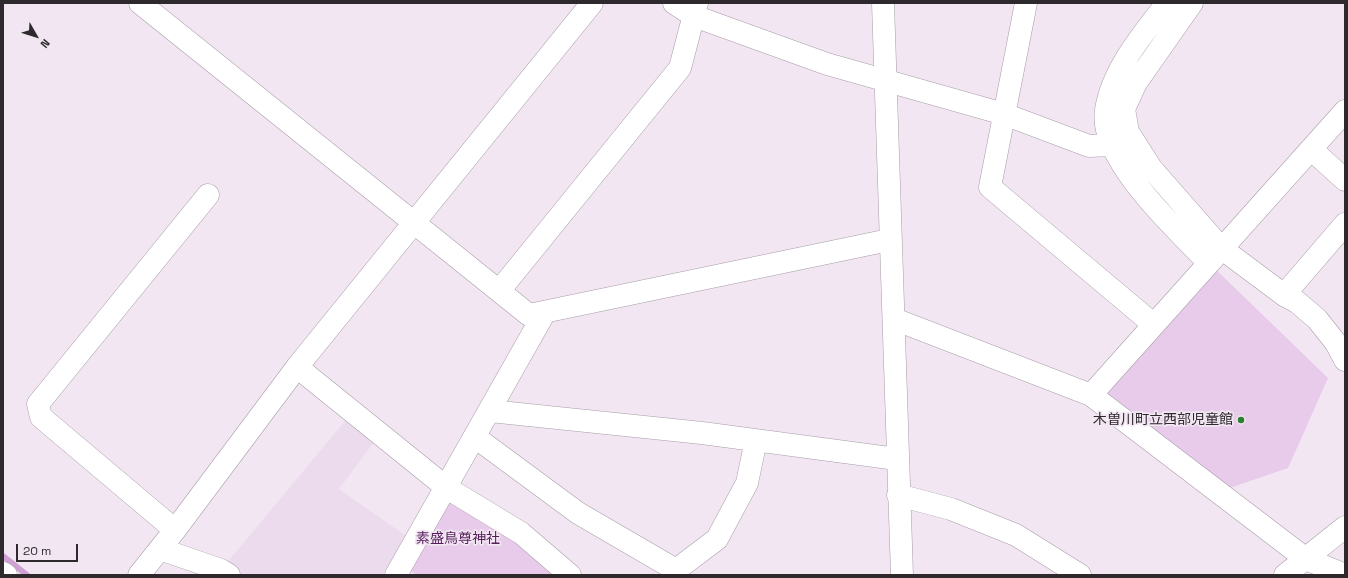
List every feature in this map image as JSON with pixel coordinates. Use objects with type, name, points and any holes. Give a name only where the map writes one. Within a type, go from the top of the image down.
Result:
[{"type":"street","points":[[140,3],[529,315],[890,240]]},
{"type":"street","points":[[139,575],[175,530],[297,367],[592,3]]},
{"type":"street","points":[[674,3],[696,10],[827,64],[1004,114],[1089,146],[1112,145]]},
{"type":"street","points":[[883,3],[890,240],[894,319],[898,495],[902,575]]},
{"type":"street","points":[[1026,3],[990,187],[1153,324]]},
{"type":"street","points":[[1167,3],[1138,42],[1116,78],[1106,111],[1109,136],[1118,158],[1139,188],[1214,255],[1297,302],[1317,319],[1336,343],[1345,360]]},
{"type":"street","points":[[1192,3],[1136,83],[1124,110],[1128,132],[1151,168],[1214,255]]},
{"type":"street","points":[[499,291],[680,68],[696,10]]},
{"type":"street","points":[[1090,395],[1214,255],[1345,111]]},
{"type":"street","points":[[1311,149],[1345,180]]},
{"type":"street","points":[[175,530],[41,417],[38,404],[208,195]]},
{"type":"street","points":[[1284,295],[1345,224]]},
{"type":"street","points":[[396,575],[476,437],[545,312]]},
{"type":"street","points":[[894,319],[1090,395],[1306,559],[1345,575]]},
{"type":"street","points":[[297,367],[447,488],[521,533],[570,575]]},
{"type":"street","points":[[490,411],[756,440],[897,459]]},
{"type":"street","points":[[476,437],[578,513],[676,570],[717,539],[746,483],[756,440]]},
{"type":"street","points":[[898,495],[951,509],[1016,535],[1080,575]]},
{"type":"street","points":[[1285,575],[1345,527]]},
{"type":"street","points":[[160,549],[221,570],[229,575]]},
{"type":"shaded area","points":[[345,421],[380,434],[339,489],[406,536],[382,575],[232,575],[221,570]]},
{"type":"green space","points":[[1208,262],[1328,378],[1288,468],[1218,492],[1091,395]]},
{"type":"green space","name":"素盛鳥尊神社","points":[[447,488],[557,564],[549,575],[417,575],[402,566]]},
{"type":"waterway","points":[[3,556],[27,575]]},
{"type":"place","name":"木曽川町立西部児童館","points":[[1241,420]]}]
